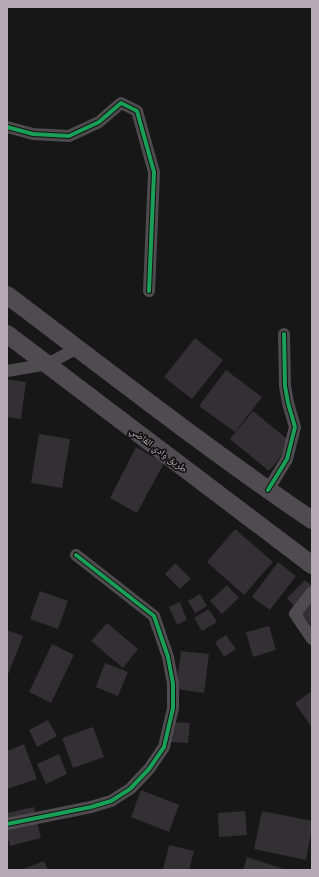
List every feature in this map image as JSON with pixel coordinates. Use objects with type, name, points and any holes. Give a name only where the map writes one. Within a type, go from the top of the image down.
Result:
[{"type":"main road","points":[[7,294],[162,413],[312,520]]},
{"type":"main road","name":"طريق وادي القاضي","points":[[7,334],[312,564]]},
{"type":"street","points":[[7,127],[33,134],[69,136],[99,122],[121,103],[137,111],[154,172],[149,290]]},
{"type":"street","points":[[268,490],[287,459],[295,427],[285,386],[284,334]]},
{"type":"street","points":[[7,371],[48,364],[77,348]]},
{"type":"street","points":[[7,824],[91,807],[111,801],[130,789],[148,769],[164,747],[173,708],[173,684],[168,657],[154,616],[76,555]]},
{"type":"street","points":[[312,592],[295,614],[312,639]]},
{"type":"building","points":[[195,338],[223,360],[192,399],[164,377]]},
{"type":"building","points":[[226,370],[262,397],[235,432],[199,406]]},
{"type":"building","points":[[7,379],[26,382],[21,419],[7,417]]},
{"type":"building","points":[[253,411],[292,443],[269,471],[230,439]]},
{"type":"building","points":[[39,434],[70,439],[62,488],[31,483]]},
{"type":"building","points":[[136,447],[164,463],[137,513],[110,498]]},
{"type":"building","points":[[235,529],[273,562],[244,595],[207,562]]},
{"type":"building","points":[[278,562],[296,576],[270,610],[252,597]]},
{"type":"building","points":[[175,563],[191,579],[180,589],[165,574]]},
{"type":"building","points":[[305,580],[312,586],[312,626],[287,598]]},
{"type":"building","points":[[227,585],[239,598],[222,614],[210,601]]},
{"type":"building","points":[[40,591],[68,601],[58,629],[30,619]]},
{"type":"building","points":[[200,594],[207,606],[195,613],[188,601]]},
{"type":"building","points":[[180,602],[187,620],[177,625],[169,607]]},
{"type":"building","points":[[209,609],[217,622],[202,631],[194,618]]},
{"type":"building","points":[[107,623],[138,649],[123,668],[91,641]]},
{"type":"building","points":[[269,626],[276,650],[253,657],[246,632]]},
{"type":"building","points":[[7,630],[23,636],[7,677]]},
{"type":"building","points":[[226,635],[236,649],[224,657],[215,642]]},
{"type":"building","points":[[52,644],[74,655],[51,703],[29,692]]},
{"type":"building","points":[[181,651],[209,654],[204,693],[176,689]]},
{"type":"building","points":[[105,663],[128,672],[118,696],[96,687]]},
{"type":"building","points":[[312,691],[312,728],[295,703]]},
{"type":"building","points":[[48,720],[57,736],[37,747],[29,730]]},
{"type":"building","points":[[171,722],[190,723],[188,743],[170,742]]},
{"type":"building","points":[[93,727],[104,757],[73,768],[62,738]]},
{"type":"building","points":[[24,744],[37,779],[7,789],[7,751]]},
{"type":"building","points":[[59,754],[67,774],[46,784],[37,764]]},
{"type":"building","points":[[141,790],[179,805],[169,832],[131,817]]},
{"type":"building","points":[[34,807],[41,838],[10,846],[7,833],[7,813]]},
{"type":"building","points":[[245,811],[247,835],[219,837],[218,813]]},
{"type":"building","points":[[262,811],[312,821],[306,860],[254,849]]},
{"type":"building","points":[[169,845],[194,851],[189,870],[163,870]]},
{"type":"building","points":[[247,857],[287,870],[243,870]]},
{"type":"building","points":[[44,861],[48,870],[21,870]]},
{"type":"cycle path","points":[[7,127],[33,134],[69,136],[99,122],[121,103],[137,111],[154,172],[149,291]]},
{"type":"cycle path","points":[[268,490],[287,459],[295,427],[285,386],[284,334]]},
{"type":"cycle path","points":[[7,824],[91,807],[111,801],[130,789],[149,769],[164,747],[173,708],[173,684],[168,657],[154,616],[76,555]]}]
